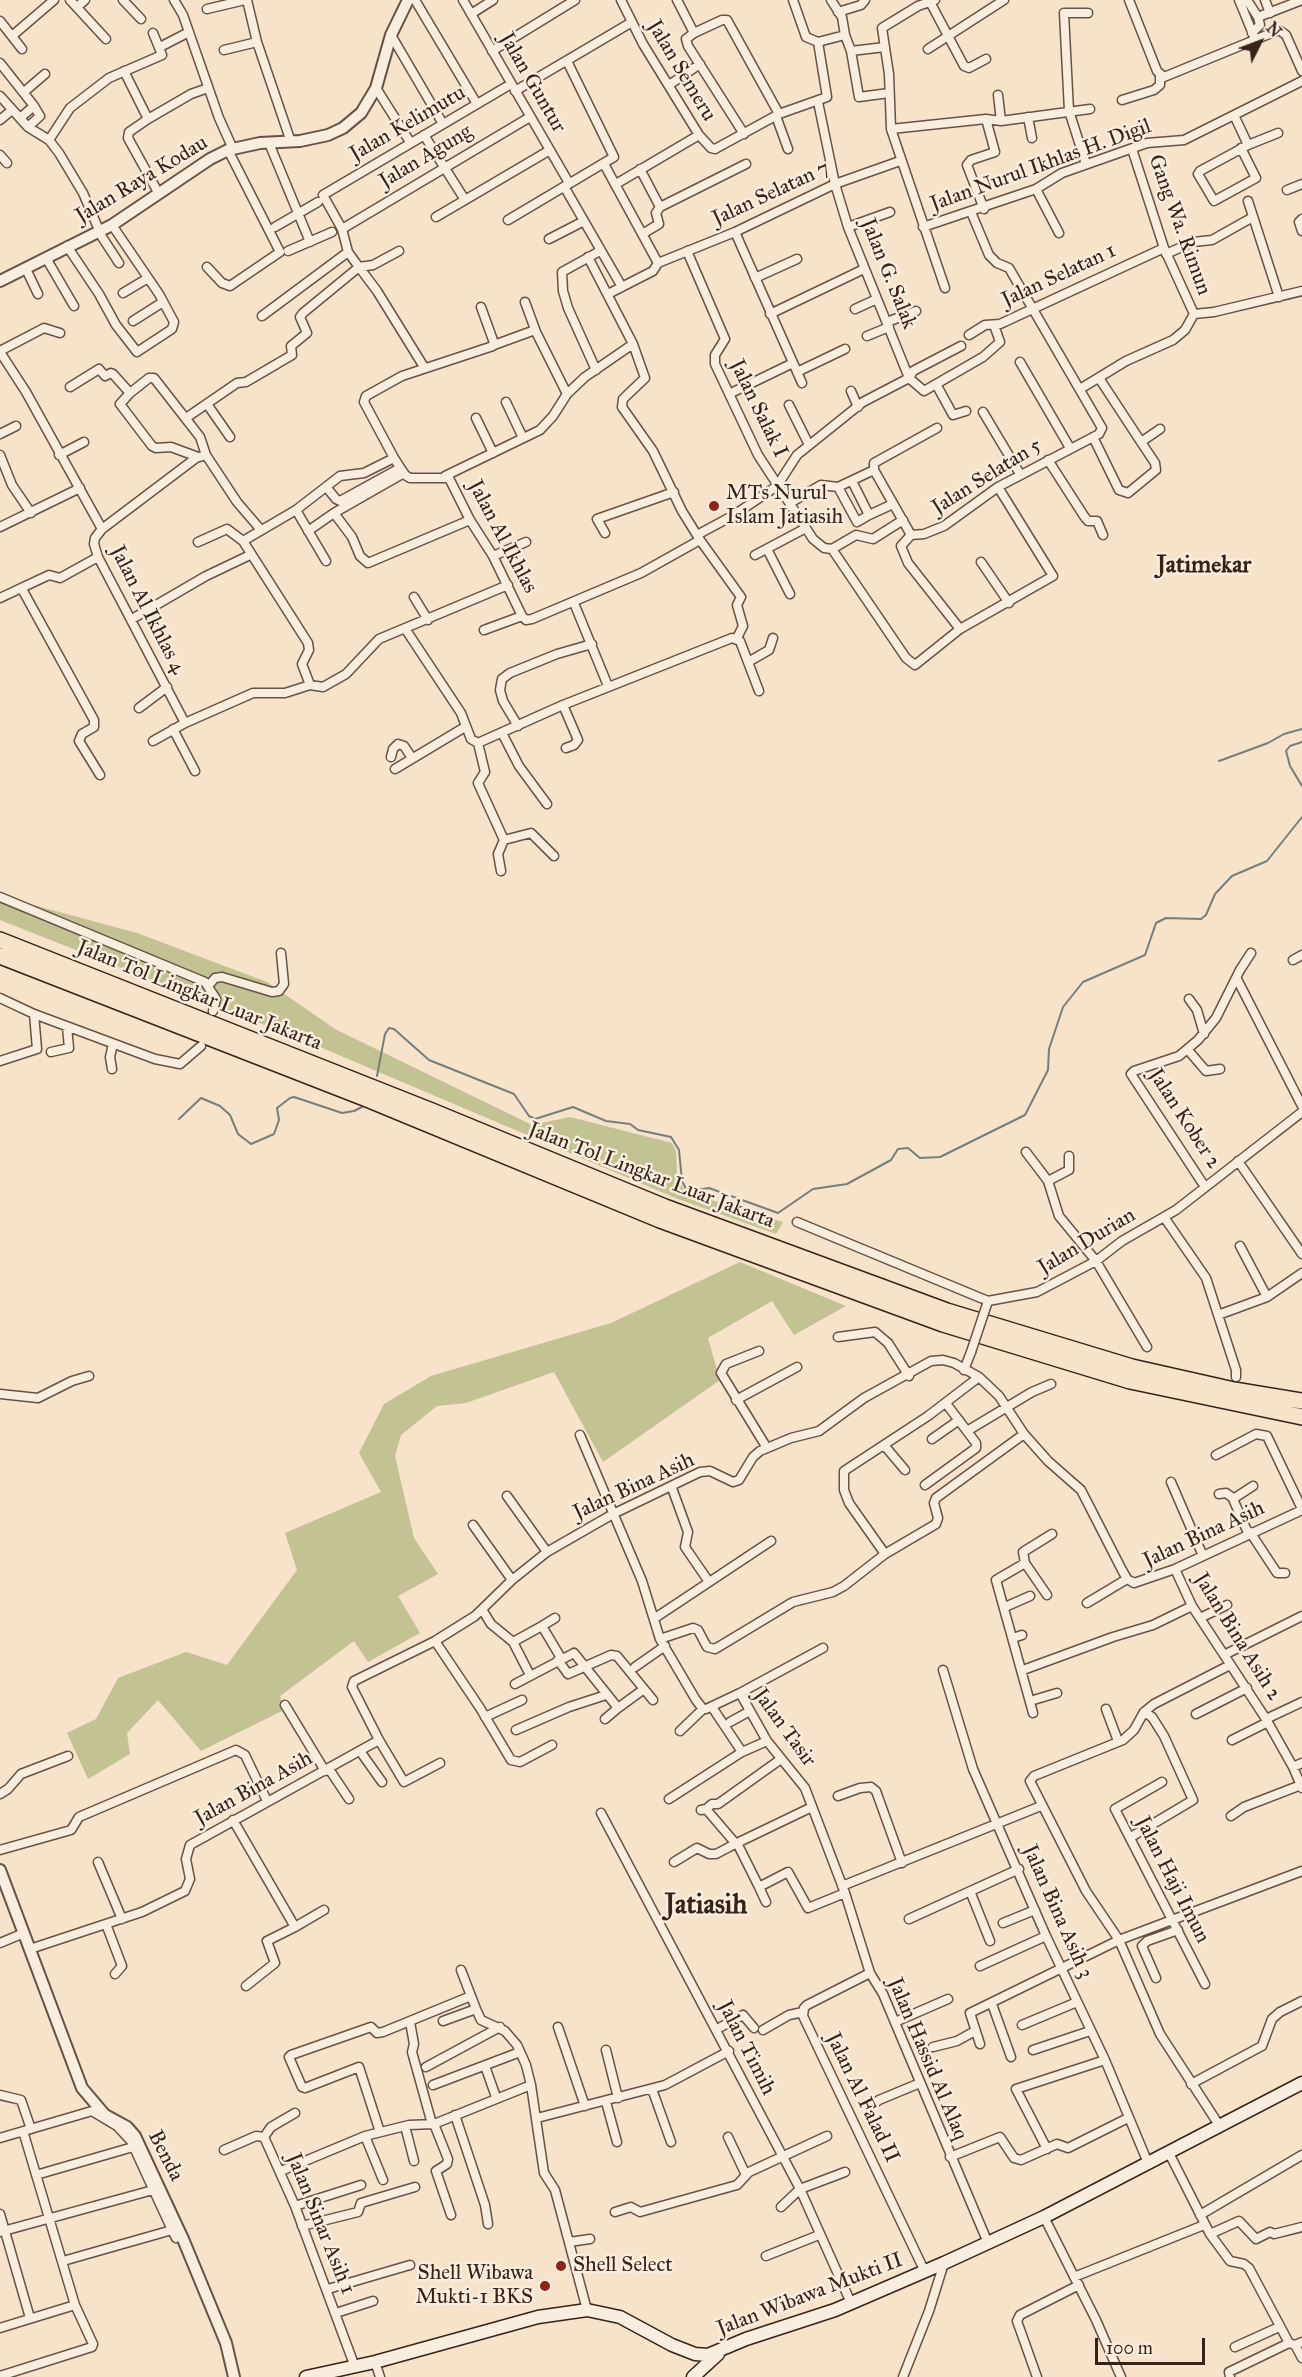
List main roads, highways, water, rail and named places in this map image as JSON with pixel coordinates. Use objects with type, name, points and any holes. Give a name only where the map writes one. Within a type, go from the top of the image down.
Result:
[{"type":"highway","name":"Jalan Tol Lingkar Luar Jakarta","points":[[0,939],[422,1106],[665,1207],[947,1311],[1132,1367],[1234,1390],[1302,1401]]},
{"type":"highway","name":"Jalan Tol Lingkar Luar Jakarta","points":[[0,956],[367,1099],[575,1187],[943,1324],[1130,1381],[1302,1417]]},
{"type":"main road","name":"Jalan Wibawa Mukti II","points":[[306,2377],[375,2362],[538,2317],[587,2310],[620,2317],[672,2346],[695,2354],[708,2355],[746,2339],[850,2303],[925,2272],[1044,2217],[1302,2083]]},
{"type":"main road","points":[[693,2377],[723,2350]]},
{"type":"waterway","points":[[1219,761],[1268,743],[1284,734],[1302,729]]},
{"type":"waterway","points":[[1302,742],[1290,746],[1286,751],[1290,766],[1302,786]]},
{"type":"waterway","points":[[377,1076],[385,1034],[389,1028],[394,1029],[429,1060],[514,1094],[529,1116],[535,1119],[573,1107],[606,1121],[630,1124],[638,1130],[671,1137],[679,1150],[682,1181],[686,1189],[691,1191],[709,1188],[778,1213],[813,1189],[847,1184],[891,1160],[898,1149],[908,1148],[920,1158],[940,1157],[1025,1115],[1048,1070],[1049,1049],[1063,1007],[1083,982],[1145,955],[1156,923],[1166,918],[1201,919],[1206,915],[1215,894],[1232,876],[1267,861],[1302,817]]},
{"type":"waterway","points":[[179,1119],[201,1098],[220,1106],[230,1115],[238,1134],[251,1144],[274,1134],[279,1120],[277,1108],[290,1098],[294,1097],[342,1113],[362,1107]]},
{"type":"place","name":"MTs Nurul Islam Jatiasih","points":[[714,506]]},
{"type":"place","name":"Shell Select","points":[[561,2266]]},
{"type":"place","name":"Shell Wibawa Mukti-1 BKS","points":[[545,2286]]},
{"type":"district","name":"Jatimekar","points":[[1204,566]]},
{"type":"district","name":"Jatiasih","points":[[706,1906]]}]
